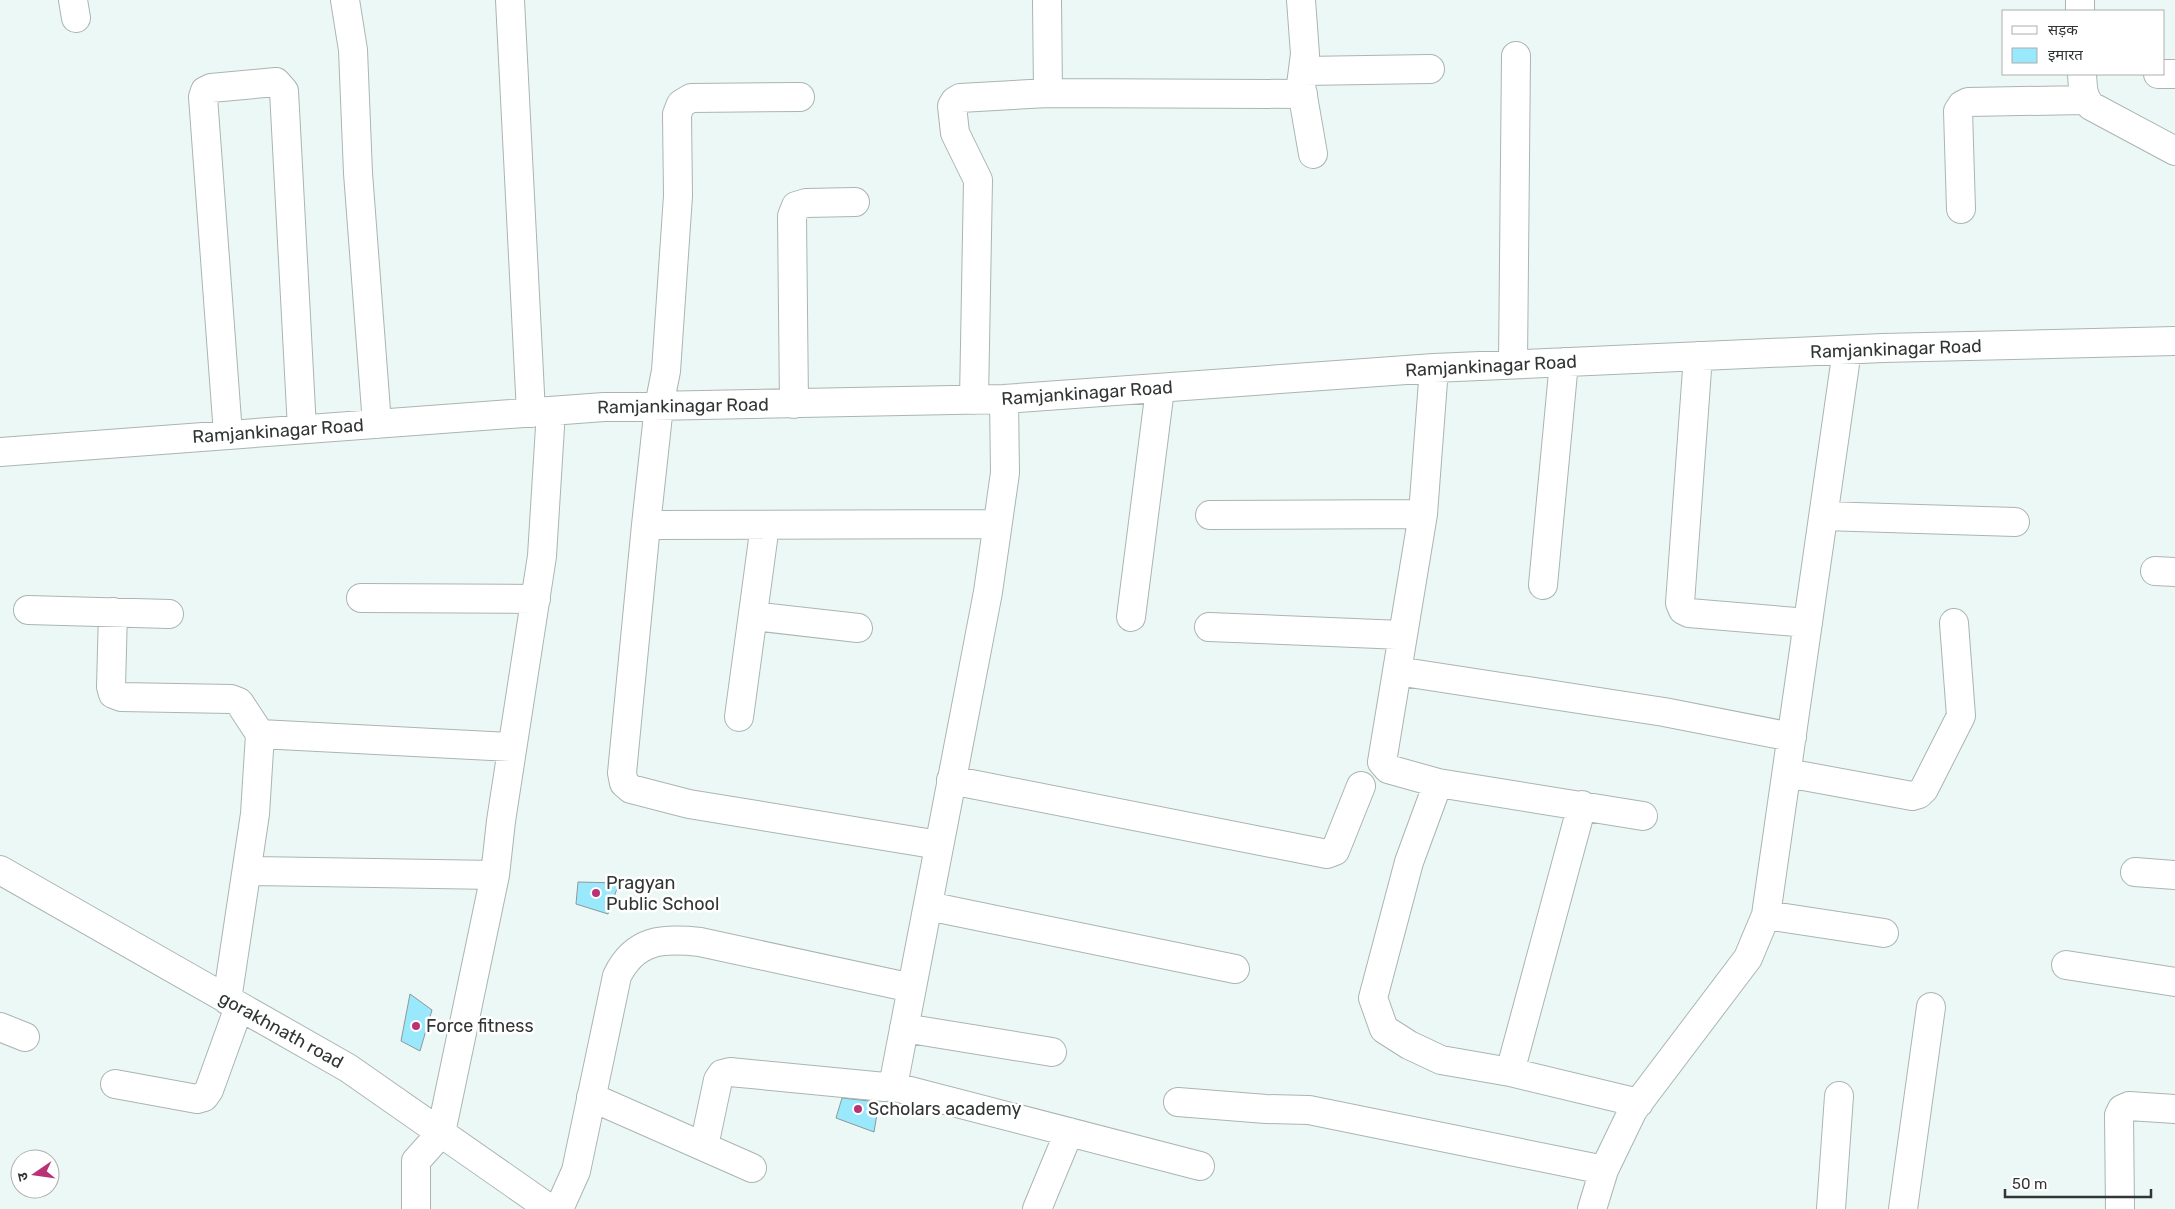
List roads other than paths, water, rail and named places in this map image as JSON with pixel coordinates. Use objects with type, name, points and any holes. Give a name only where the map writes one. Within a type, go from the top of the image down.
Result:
[{"type":"street","points":[[345,0],[353,50],[358,173],[377,424]]},
{"type":"street","points":[[416,1209],[416,1161],[441,1133],[495,875],[512,747],[542,556],[541,412],[510,0]]},
{"type":"street","points":[[1047,0],[1048,93]]},
{"type":"street","points":[[1301,0],[1305,54],[1303,83],[1313,154]]},
{"type":"street","points":[[1513,364],[1516,56]]},
{"type":"street","points":[[974,400],[978,180],[954,133],[952,106],[955,101],[960,98],[1048,93],[1303,83],[1430,69]]},
{"type":"street","points":[[228,434],[203,97],[205,91],[211,88],[276,82],[284,91],[302,429]]},
{"type":"street","points":[[1961,208],[1958,111],[1962,104],[1968,102],[2084,87],[2091,106],[2175,151]]},
{"type":"street","points":[[800,97],[691,98],[681,104],[677,114],[678,196],[666,371],[659,406],[646,525],[624,744],[622,772],[624,783],[631,789],[689,804],[939,845]]},
{"type":"street","points":[[794,404],[792,216],[796,206],[806,203],[855,202]]},
{"type":"street","name":"Ramjankinagar Road","points":[[0,452],[541,412],[659,406],[1004,399],[1513,364],[1848,350],[2175,341]]},
{"type":"street","points":[[1592,1209],[1604,1170],[1639,1103],[1748,958],[1766,915],[1848,350]]},
{"type":"street","points":[[1698,356],[1680,603],[1683,610],[1689,613],[1808,623]]},
{"type":"street","points":[[1543,585],[1564,362]]},
{"type":"street","points":[[1434,368],[1423,514],[1382,762],[1388,769],[1438,783],[1643,816]]},
{"type":"street","points":[[1131,617],[1160,389]]},
{"type":"street","points":[[891,1086],[894,1081],[988,592],[1005,473],[1004,399]]},
{"type":"street","points":[[1210,515],[1423,514]]},
{"type":"street","points":[[1824,516],[2015,522]]},
{"type":"street","points":[[646,525],[997,524]]},
{"type":"street","points":[[739,718],[765,525]]},
{"type":"street","points":[[361,598],[536,599]]},
{"type":"street","points":[[28,610],[169,614]]},
{"type":"street","points":[[113,612],[111,687],[113,694],[121,696],[231,699],[240,702],[260,734],[255,814],[246,871],[233,1003],[209,1090],[204,1097],[197,1099],[115,1084]]},
{"type":"street","points":[[753,616],[858,628]]},
{"type":"street","points":[[1787,773],[1912,796],[1919,794],[1924,789],[1961,716],[1954,623]]},
{"type":"street","points":[[1209,627],[1402,635]]},
{"type":"street","points":[[1397,671],[1664,712],[1792,737]]},
{"type":"street","points":[[260,734],[512,747]]},
{"type":"street","points":[[952,780],[1327,854],[1335,851],[1361,786]]},
{"type":"street","points":[[1438,783],[1409,862],[1374,998],[1384,1029],[1409,1045],[1441,1060],[1510,1072],[1639,1103]]},
{"type":"street","points":[[1510,1072],[1582,806]]},
{"type":"street","name":"gorakhnath road","points":[[0,870],[348,1068],[550,1209]]},
{"type":"street","points":[[246,871],[495,875]]},
{"type":"street","points":[[2136,872],[2175,875]]},
{"type":"street","points":[[928,906],[1235,968]]},
{"type":"street","points":[[1766,915],[1884,933]]},
{"type":"street","points":[[559,1209],[576,1171],[617,976],[628,958],[643,946],[675,939],[700,942],[912,988]]},
{"type":"street","points":[[2066,965],[2175,982]]},
{"type":"street","points":[[1903,1209],[1931,1007]]},
{"type":"street","points":[[904,1028],[1052,1052]]},
{"type":"street","points":[[704,1146],[718,1080],[722,1074],[730,1072],[885,1087],[891,1086],[1200,1166]]},
{"type":"street","points":[[1830,1209],[1839,1096]]},
{"type":"street","points":[[591,1097],[752,1168]]},
{"type":"street","points":[[1178,1102],[1266,1109],[1308,1110],[1604,1170]]},
{"type":"street","points":[[2120,1209],[2119,1115],[2122,1109],[2128,1106],[2175,1109]]},
{"type":"street","points":[[1037,1209],[1069,1132]]},
{"type":"place","name":"Pragyan Public School","points":[[596,893]]},
{"type":"place","name":"Force fitness","points":[[416,1026]]},
{"type":"place","name":"Scholars academy","points":[[858,1109]]}]
